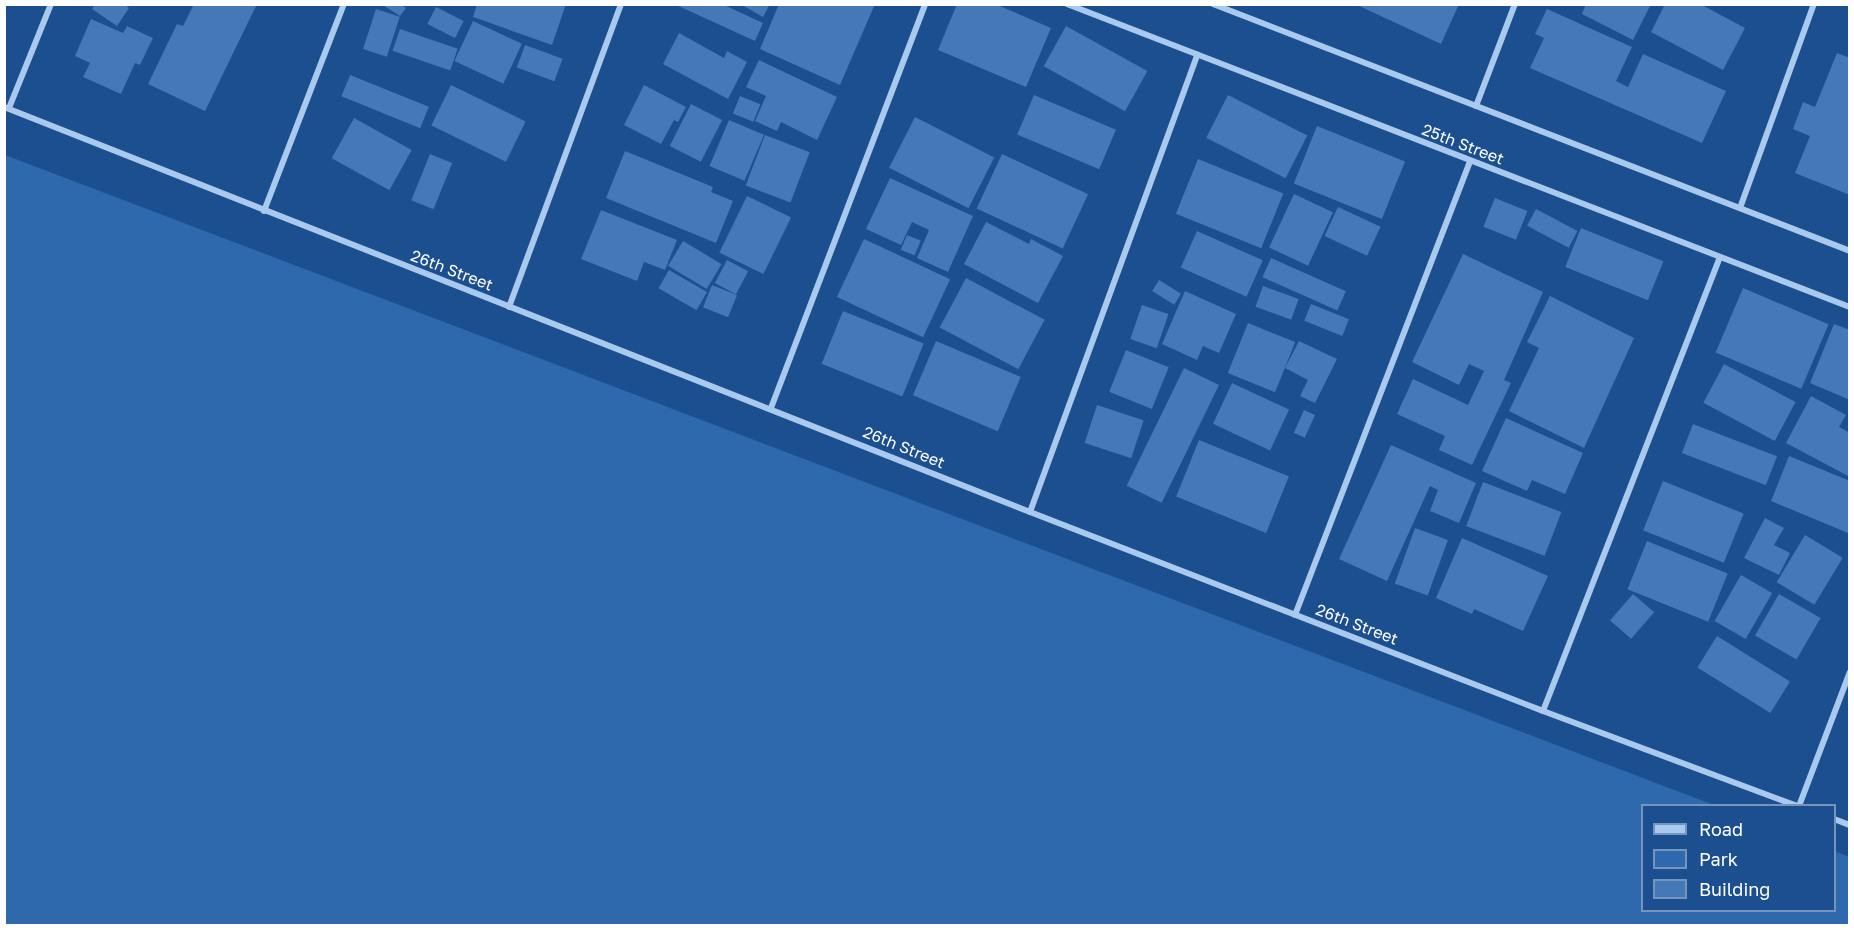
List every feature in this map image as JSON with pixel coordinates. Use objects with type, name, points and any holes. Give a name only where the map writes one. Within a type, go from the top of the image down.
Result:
[{"type":"street","points":[[7,107],[51,4]]},
{"type":"street","points":[[264,211],[344,4]]},
{"type":"street","points":[[509,307],[621,4]]},
{"type":"street","points":[[771,408],[925,4]]},
{"type":"street","name":"25th Street","points":[[1067,4],[1850,307]]},
{"type":"street","points":[[1476,106],[1515,4]]},
{"type":"street","points":[[1740,208],[1814,4]]},
{"type":"street","points":[[1216,5],[1850,251]]},
{"type":"street","points":[[1030,512],[1197,55]]},
{"type":"street","name":"26th Street","points":[[7,107],[264,211],[771,408],[1030,512],[1543,711],[1793,804]]},
{"type":"street","points":[[1295,615],[1470,161]]},
{"type":"street","points":[[1543,711],[1720,258]]},
{"type":"street","points":[[1799,804],[1850,672]]},
{"type":"green space","points":[[5,155],[1711,804],[1641,804],[1641,912],[1836,912],[1836,851],[1849,857],[1849,925],[5,925]]},
{"type":"building","points":[[95,4],[124,4],[129,8],[117,26],[92,9]]},
{"type":"building","points":[[194,4],[257,4],[205,111],[148,84],[177,24],[183,26]]},
{"type":"building","points":[[381,4],[399,4],[406,8],[400,16]]},
{"type":"building","points":[[477,4],[566,4],[552,45],[473,17]]},
{"type":"building","points":[[674,4],[722,4],[763,23],[755,41]]},
{"type":"building","points":[[740,4],[770,4],[763,17]]},
{"type":"building","points":[[779,4],[875,4],[840,85],[760,49]]},
{"type":"building","points":[[957,4],[995,4],[1051,28],[1026,87],[938,50]]},
{"type":"building","points":[[1355,4],[1459,4],[1441,44]]},
{"type":"building","points":[[1586,4],[1651,4],[1633,40],[1582,14]]},
{"type":"building","points":[[1665,4],[1700,4],[1745,28],[1723,70],[1651,32]]},
{"type":"building","points":[[436,7],[464,21],[455,38],[427,24]]},
{"type":"building","points":[[376,9],[400,17],[387,57],[363,49]]},
{"type":"building","points":[[1547,9],[1632,47],[1616,81],[1628,87],[1643,54],[1726,91],[1702,143],[1530,68],[1544,38],[1535,34]]},
{"type":"building","points":[[91,19],[123,33],[127,26],[153,38],[140,65],[135,63],[121,94],[83,77],[90,63],[75,56]]},
{"type":"building","points":[[473,21],[522,44],[503,84],[454,61]]},
{"type":"building","points":[[1066,26],[1147,71],[1125,111],[1044,66]]},
{"type":"building","points":[[400,29],[458,49],[450,71],[393,51]]},
{"type":"building","points":[[679,33],[724,58],[727,51],[747,62],[728,99],[663,64]]},
{"type":"building","points":[[525,45],[563,59],[554,81],[517,68]]},
{"type":"building","points":[[1837,53],[1850,58],[1850,195],[1795,173],[1810,136],[1793,129],[1803,102],[1815,107]]},
{"type":"building","points":[[759,60],[837,97],[817,140],[781,122],[777,131],[755,121],[766,96],[746,87]]},
{"type":"building","points":[[350,75],[429,107],[420,128],[341,96]]},
{"type":"building","points":[[451,85],[526,121],[506,162],[431,125]]},
{"type":"building","points":[[644,85],[686,107],[678,122],[674,120],[661,144],[624,125]]},
{"type":"building","points":[[1034,95],[1116,130],[1099,169],[1017,135]]},
{"type":"building","points":[[1228,95],[1307,135],[1286,178],[1206,138]]},
{"type":"building","points":[[740,96],[760,104],[753,122],[733,114]]},
{"type":"building","points":[[691,104],[722,120],[701,162],[670,146]]},
{"type":"building","points":[[915,117],[994,157],[968,208],[889,168]]},
{"type":"building","points":[[354,118],[412,150],[389,190],[332,158]]},
{"type":"building","points":[[729,120],[764,135],[744,181],[709,166]]},
{"type":"building","points":[[1317,126],[1405,162],[1382,219],[1294,183]]},
{"type":"building","points":[[765,135],[810,152],[790,203],[746,185]]},
{"type":"building","points":[[625,151],[713,187],[711,192],[733,201],[716,243],[606,198]]},
{"type":"building","points":[[430,154],[452,163],[434,209],[411,200]]},
{"type":"building","points":[[1002,154],[1088,194],[1063,249],[977,208]]},
{"type":"building","points":[[1198,159],[1283,193],[1261,248],[1176,214]]},
{"type":"building","points":[[890,178],[973,216],[948,272],[917,258],[929,230],[912,222],[901,245],[866,229]]},
{"type":"building","points":[[1294,194],[1333,212],[1308,266],[1269,247]]},
{"type":"building","points":[[747,196],[791,217],[763,274],[719,253]]},
{"type":"building","points":[[1495,198],[1527,211],[1516,240],[1483,227]]},
{"type":"building","points":[[1338,207],[1381,227],[1367,256],[1324,236]]},
{"type":"building","points":[[1536,209],[1577,231],[1569,248],[1527,226]]},
{"type":"building","points":[[601,210],[677,240],[665,270],[644,262],[637,281],[581,259]]},
{"type":"building","points":[[986,222],[1029,244],[1031,239],[1063,256],[1038,303],[964,264]]},
{"type":"building","points":[[1581,228],[1664,261],[1648,300],[1565,267]]},
{"type":"building","points":[[1197,231],[1263,260],[1247,297],[1181,268]]},
{"type":"building","points":[[907,235],[921,241],[915,256],[901,250]]},
{"type":"building","points":[[864,239],[950,279],[923,337],[837,297]]},
{"type":"building","points":[[683,241],[722,264],[707,289],[668,266]]},
{"type":"building","points":[[1463,254],[1543,292],[1504,380],[1511,383],[1472,465],[1439,450],[1445,436],[1397,414],[1413,379],[1468,405],[1484,371],[1469,364],[1459,385],[1412,362]]},
{"type":"building","points":[[1271,258],[1346,291],[1337,311],[1262,277]]},
{"type":"building","points":[[727,260],[748,271],[736,294],[715,283]]},
{"type":"building","points":[[669,270],[707,292],[697,310],[658,288]]},
{"type":"building","points":[[966,278],[1045,320],[1018,369],[940,327]]},
{"type":"building","points":[[1159,280],[1181,294],[1174,305],[1152,291]]},
{"type":"building","points":[[712,285],[737,295],[728,317],[703,307]]},
{"type":"building","points":[[1263,286],[1299,299],[1291,320],[1255,307]]},
{"type":"building","points":[[1743,288],[1829,324],[1801,389],[1716,352]]},
{"type":"building","points":[[1185,291],[1236,314],[1219,353],[1203,346],[1197,360],[1162,344]]},
{"type":"building","points":[[1550,296],[1634,338],[1584,448],[1509,411],[1539,348],[1527,342]]},
{"type":"building","points":[[1311,304],[1349,319],[1342,336],[1304,321]]},
{"type":"building","points":[[1142,305],[1168,314],[1157,348],[1130,339]]},
{"type":"building","points":[[843,311],[924,344],[902,396],[822,364]]},
{"type":"building","points":[[1248,323],[1295,342],[1275,392],[1228,373]]},
{"type":"building","points":[[1834,324],[1850,330],[1850,400],[1810,383]]},
{"type":"building","points":[[936,341],[1021,377],[998,431],[913,395]]},
{"type":"building","points":[[1299,341],[1337,359],[1315,403],[1300,396],[1308,380],[1285,368]]},
{"type":"building","points":[[1126,350],[1169,367],[1152,409],[1109,392]]},
{"type":"building","points":[[1724,364],[1796,402],[1775,441],[1703,403]]},
{"type":"building","points":[[1184,368],[1219,385],[1162,503],[1127,486]]},
{"type":"building","points":[[1232,383],[1289,410],[1270,450],[1213,424]]},
{"type":"building","points":[[1811,396],[1846,415],[1839,427],[1850,433],[1850,477],[1786,443]]},
{"type":"building","points":[[1097,405],[1144,420],[1131,458],[1085,443]]},
{"type":"building","points":[[1304,410],[1315,415],[1305,438],[1294,433]]},
{"type":"building","points":[[1506,418],[1583,453],[1565,494],[1532,480],[1527,491],[1482,471]]},
{"type":"building","points":[[1693,424],[1777,456],[1766,485],[1682,453]]},
{"type":"building","points":[[1199,440],[1289,476],[1266,533],[1176,497]]},
{"type":"building","points":[[1391,445],[1476,483],[1459,523],[1430,511],[1438,490],[1430,486],[1387,581],[1339,559]]},
{"type":"building","points":[[1789,456],[1850,481],[1848,533],[1771,501]]},
{"type":"building","points":[[1663,481],[1744,514],[1724,563],[1643,530]]},
{"type":"building","points":[[1483,482],[1561,512],[1545,556],[1466,526]]},
{"type":"building","points":[[1765,518],[1784,528],[1774,545],[1790,553],[1779,575],[1744,558]]},
{"type":"building","points":[[1415,528],[1448,540],[1428,595],[1395,583]]},
{"type":"building","points":[[1805,535],[1843,558],[1814,605],[1777,582]]},
{"type":"building","points":[[1462,538],[1548,576],[1523,631],[1474,609],[1472,614],[1436,598]]},
{"type":"building","points":[[1647,541],[1728,574],[1708,622],[1628,589]]},
{"type":"building","points":[[1741,575],[1772,593],[1746,639],[1714,621]]},
{"type":"building","points":[[1633,594],[1654,612],[1631,639],[1610,620]]},
{"type":"building","points":[[1779,594],[1821,618],[1797,660],[1755,636]]},
{"type":"building","points":[[1717,636],[1790,682],[1770,713],[1697,667]]}]
